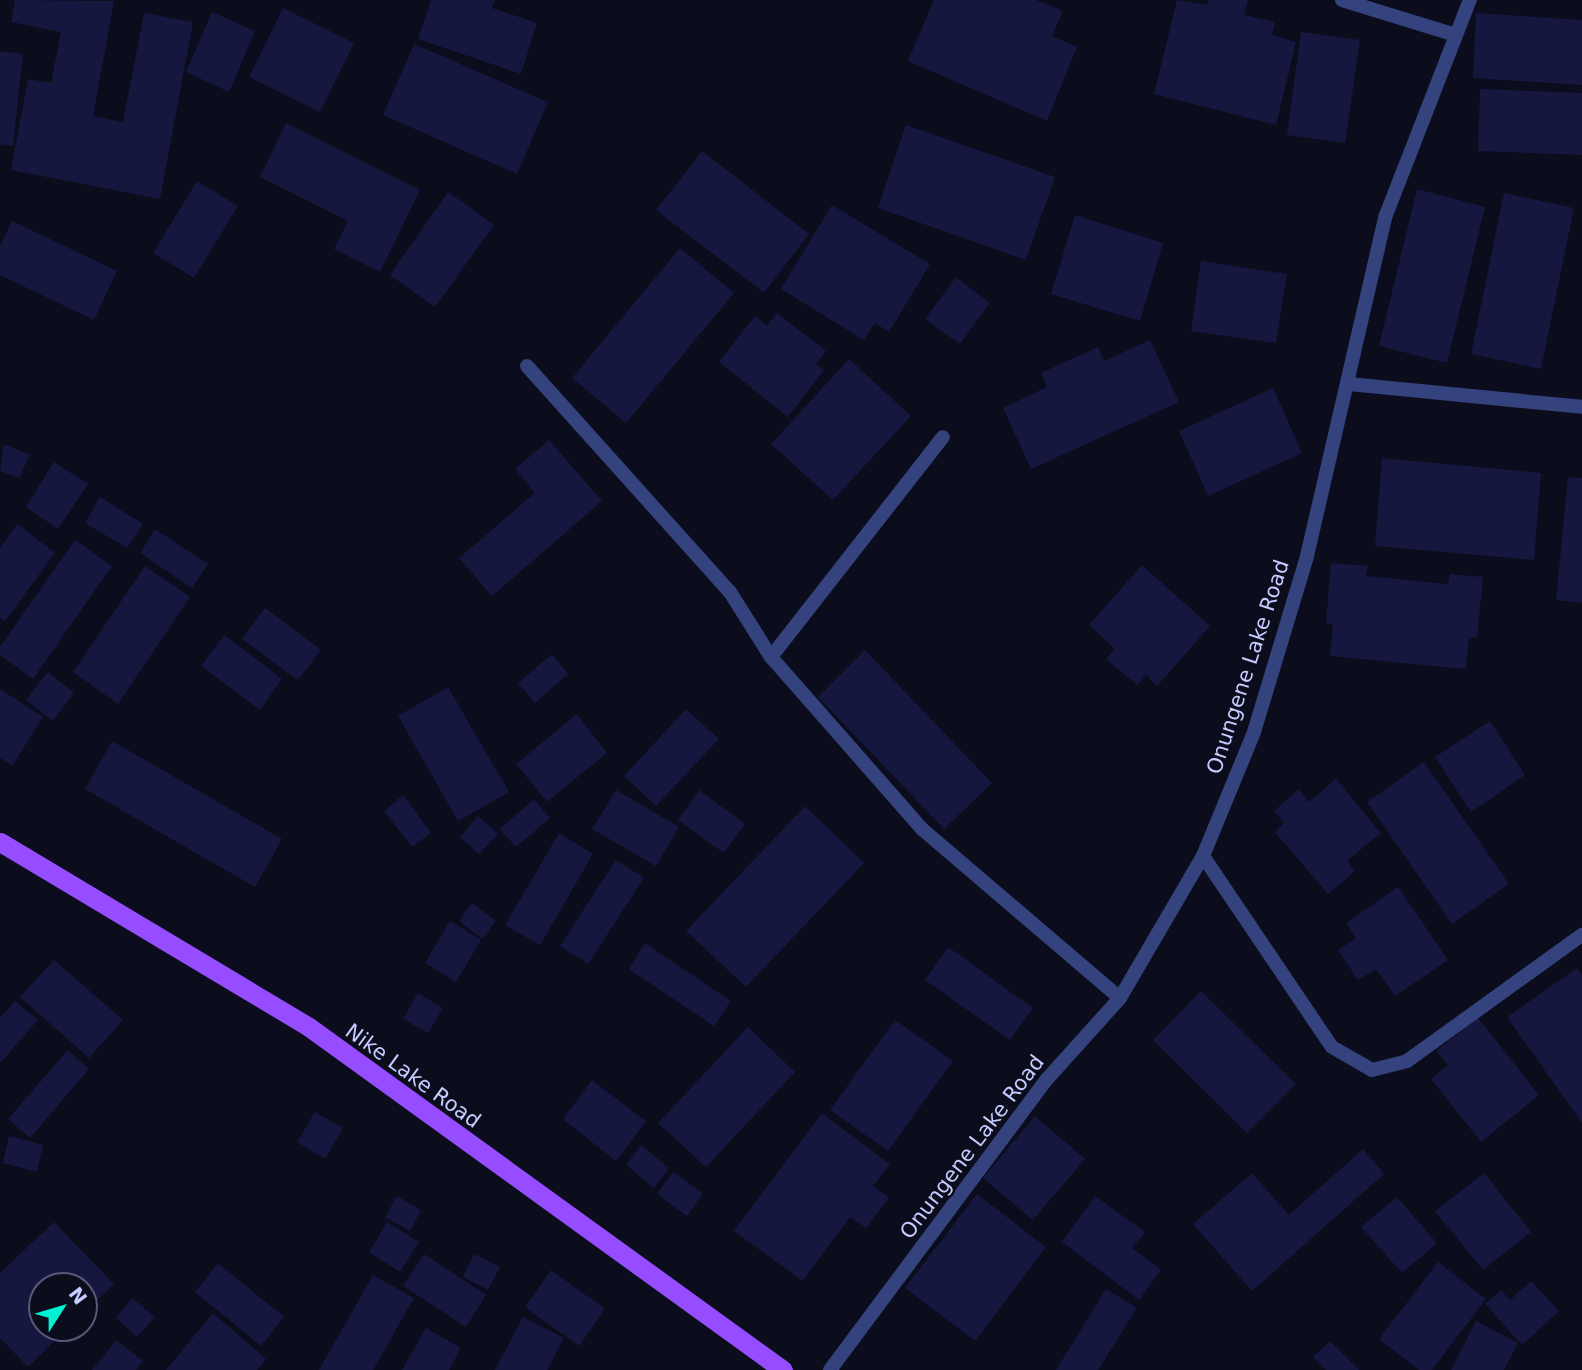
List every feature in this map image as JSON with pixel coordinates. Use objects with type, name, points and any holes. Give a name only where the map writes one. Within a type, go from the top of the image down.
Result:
[{"type":"main road","name":"Nike Lake Road","points":[[0,842],[309,1027],[783,1370]]},
{"type":"street","points":[[1342,0],[1456,35]]},
{"type":"street","name":"Onungene Lake Road","points":[[830,1370],[1048,1079],[1120,998],[1203,856],[1254,732],[1307,556],[1386,215],[1470,0]]},
{"type":"street","points":[[527,366],[730,592],[771,657],[922,829],[1120,998]]},
{"type":"street","points":[[1349,384],[1582,407]]},
{"type":"street","points":[[771,657],[943,437]]},
{"type":"street","points":[[1203,856],[1332,1047],[1372,1070],[1407,1061],[1582,935]]},
{"type":"building","points":[[15,0],[114,1],[93,116],[123,122],[144,13],[193,22],[160,199],[11,170],[28,79],[51,83],[61,32],[11,22]]},
{"type":"building","points":[[431,0],[495,0],[492,8],[537,23],[521,74],[418,39]]},
{"type":"building","points":[[934,0],[1036,0],[1063,11],[1052,36],[1077,47],[1047,121],[908,61]]},
{"type":"building","points":[[1177,0],[1207,5],[1209,0],[1248,0],[1244,15],[1275,22],[1272,35],[1296,42],[1276,125],[1154,94]]},
{"type":"building","points":[[283,8],[354,43],[320,112],[249,77]]},
{"type":"building","points":[[212,12],[255,31],[229,92],[186,72]]},
{"type":"building","points":[[1476,13],[1582,20],[1582,85],[1473,78]]},
{"type":"building","points":[[1301,32],[1360,40],[1345,143],[1287,135]]},
{"type":"building","points":[[414,44],[548,102],[517,174],[383,115]]},
{"type":"building","points":[[0,51],[23,54],[13,146],[0,144]]},
{"type":"building","points":[[1480,89],[1582,93],[1582,155],[1478,151]]},
{"type":"building","points":[[286,123],[420,190],[380,272],[334,249],[348,221],[260,177]]},
{"type":"building","points":[[906,125],[1055,177],[1026,260],[878,208]]},
{"type":"building","points":[[702,151],[809,234],[764,293],[656,210]]},
{"type":"building","points":[[197,181],[238,206],[194,278],[153,253]]},
{"type":"building","points":[[1417,189],[1485,207],[1447,363],[1379,346]]},
{"type":"building","points":[[448,192],[494,225],[435,307],[390,275]]},
{"type":"building","points":[[1504,193],[1574,208],[1541,369],[1471,354]]},
{"type":"building","points":[[832,205],[930,264],[889,332],[875,323],[864,340],[781,289]]},
{"type":"building","points":[[1075,215],[1163,243],[1140,321],[1051,294]]},
{"type":"building","points":[[12,221],[117,271],[94,320],[0,275],[0,246]]},
{"type":"building","points":[[680,248],[734,293],[626,423],[572,378]]},
{"type":"building","points":[[1201,261],[1287,274],[1276,343],[1191,331]]},
{"type":"building","points":[[956,277],[990,303],[960,344],[925,319]]},
{"type":"building","points":[[777,313],[826,351],[816,364],[824,370],[788,417],[719,362],[755,316],[767,326]]},
{"type":"building","points":[[1150,340],[1179,402],[1031,469],[1003,408],[1047,387],[1041,373],[1098,347],[1104,361]]},
{"type":"building","points":[[849,359],[911,416],[833,500],[771,444]]},
{"type":"building","points":[[1273,388],[1302,453],[1208,496],[1179,431]]},
{"type":"building","points":[[549,440],[602,501],[492,596],[459,558],[535,493],[515,469]]},
{"type":"building","points":[[4,444],[30,455],[19,478],[0,471]]},
{"type":"building","points":[[1382,458],[1541,473],[1534,560],[1375,546]]},
{"type":"building","points":[[54,462],[88,484],[58,529],[26,507]]},
{"type":"building","points":[[1568,477],[1582,478],[1582,603],[1556,600]]},
{"type":"building","points":[[100,497],[143,524],[127,548],[85,523]]},
{"type":"building","points":[[17,524],[55,553],[5,621],[0,617],[0,548]]},
{"type":"building","points":[[155,529],[208,564],[192,588],[140,553]]},
{"type":"building","points":[[75,540],[112,566],[33,679],[0,655],[0,647]]},
{"type":"building","points":[[1331,563],[1368,566],[1366,576],[1448,584],[1450,574],[1483,577],[1477,638],[1469,637],[1466,669],[1330,656],[1333,624],[1326,623]]},
{"type":"building","points":[[1142,565],[1210,626],[1157,686],[1146,675],[1137,685],[1106,659],[1115,649],[1089,625]]},
{"type":"building","points":[[145,566],[190,597],[118,704],[73,672]]},
{"type":"building","points":[[265,608],[321,650],[298,680],[242,639]]},
{"type":"building","points":[[224,635],[282,679],[260,710],[201,666]]},
{"type":"building","points":[[865,650],[992,783],[944,829],[818,697]]},
{"type":"building","points":[[552,654],[568,674],[535,703],[518,683]]},
{"type":"building","points":[[48,672],[74,693],[53,721],[26,700]]},
{"type":"building","points":[[448,687],[509,792],[458,821],[398,716]]},
{"type":"building","points":[[0,689],[43,717],[12,766],[0,758]]},
{"type":"building","points":[[686,709],[719,739],[656,806],[624,776]]},
{"type":"building","points":[[577,714],[607,753],[547,802],[516,764]]},
{"type":"building","points":[[1490,721],[1525,775],[1471,812],[1435,757]]},
{"type":"building","points":[[112,741],[282,839],[255,887],[85,789]]},
{"type":"building","points":[[1424,762],[1509,884],[1452,924],[1367,802]]},
{"type":"building","points":[[1336,779],[1381,833],[1347,861],[1355,871],[1328,894],[1275,832],[1284,823],[1274,811],[1299,789],[1309,802]]},
{"type":"building","points":[[616,790],[679,827],[656,866],[592,829]]},
{"type":"building","points":[[699,790],[745,824],[724,853],[678,820]]},
{"type":"building","points":[[403,795],[431,833],[412,847],[384,811]]},
{"type":"building","points":[[534,799],[550,818],[516,847],[500,829]]},
{"type":"building","points":[[805,806],[864,863],[746,987],[686,931]]},
{"type":"building","points":[[478,816],[498,834],[479,854],[460,837]]},
{"type":"building","points":[[559,833],[593,854],[540,945],[505,925]]},
{"type":"building","points":[[616,860],[644,878],[588,964],[560,946]]},
{"type":"building","points":[[1398,887],[1448,960],[1395,996],[1376,969],[1358,980],[1338,950],[1356,938],[1346,923]]},
{"type":"building","points":[[472,903],[496,921],[482,939],[459,921]]},
{"type":"building","points":[[450,921],[481,940],[456,982],[425,963]]},
{"type":"building","points":[[645,943],[731,1001],[714,1026],[629,969]]},
{"type":"building","points":[[948,947],[1033,1008],[1010,1040],[925,980]]},
{"type":"building","points":[[54,960],[123,1020],[89,1058],[20,997]]},
{"type":"building","points":[[1577,968],[1582,975],[1582,1123],[1507,1017]]},
{"type":"building","points":[[1201,991],[1296,1084],[1247,1133],[1153,1040]]},
{"type":"building","points":[[418,993],[443,1008],[428,1033],[403,1019]]},
{"type":"building","points":[[15,1001],[38,1020],[0,1063],[0,1018]]},
{"type":"building","points":[[1478,1018],[1539,1095],[1481,1142],[1431,1079],[1448,1065],[1436,1051]]},
{"type":"building","points":[[895,1020],[953,1061],[888,1151],[830,1110]]},
{"type":"building","points":[[748,1027],[795,1072],[706,1167],[658,1123]]},
{"type":"building","points":[[68,1050],[89,1069],[30,1138],[8,1119]]},
{"type":"building","points":[[592,1080],[646,1121],[616,1161],[563,1119]]},
{"type":"building","points":[[315,1112],[343,1128],[325,1159],[297,1142]]},
{"type":"building","points":[[822,1113],[890,1164],[873,1186],[889,1198],[866,1228],[850,1217],[802,1281],[734,1231]]},
{"type":"building","points":[[1035,1116],[1085,1159],[1033,1220],[983,1178]]},
{"type":"building","points":[[9,1136],[43,1145],[37,1172],[3,1163]]},
{"type":"building","points":[[641,1145],[669,1168],[654,1188],[626,1165]]},
{"type":"building","points":[[1363,1149],[1384,1174],[1252,1291],[1193,1224],[1252,1173],[1289,1215]]},
{"type":"building","points":[[673,1172],[703,1193],[687,1216],[657,1194]]},
{"type":"building","points":[[1484,1173],[1531,1232],[1483,1270],[1435,1211]]},
{"type":"building","points":[[977,1194],[1046,1247],[975,1341],[905,1288]]},
{"type":"building","points":[[397,1196],[421,1210],[410,1231],[385,1217]]},
{"type":"building","points":[[1095,1196],[1145,1232],[1132,1248],[1161,1270],[1139,1300],[1062,1242]]},
{"type":"building","points":[[1397,1197],[1437,1243],[1402,1273],[1361,1227]]},
{"type":"building","points":[[54,1222],[114,1284],[98,1299],[98,1272],[28,1272],[28,1342],[54,1342],[28,1367],[0,1338],[0,1273]]},
{"type":"building","points":[[387,1222],[419,1242],[400,1272],[369,1252]]},
{"type":"building","points":[[424,1254],[486,1295],[466,1327],[403,1286]]},
{"type":"building","points":[[474,1254],[500,1267],[488,1290],[463,1277]]},
{"type":"building","points":[[1438,1262],[1486,1299],[1432,1370],[1419,1370],[1379,1339]]},
{"type":"building","points":[[218,1263],[284,1317],[261,1346],[195,1292]]},
{"type":"building","points":[[551,1270],[605,1309],[579,1346],[525,1307]]},
{"type":"building","points":[[373,1275],[414,1298],[373,1370],[319,1370]]},
{"type":"building","points":[[1531,1281],[1559,1311],[1522,1345],[1485,1304],[1501,1290],[1510,1300]]},
{"type":"building","points":[[1106,1289],[1137,1308],[1098,1370],[1056,1370]]},
{"type":"building","points":[[132,1298],[155,1317],[137,1337],[116,1318]]},
{"type":"building","points":[[213,1313],[266,1359],[257,1370],[166,1370]]},
{"type":"building","points":[[523,1317],[564,1338],[547,1370],[495,1370]]},
{"type":"building","points":[[1476,1321],[1518,1343],[1504,1370],[1451,1370]]},
{"type":"building","points":[[426,1328],[461,1348],[449,1370],[402,1370]]},
{"type":"building","points":[[116,1340],[143,1361],[136,1370],[92,1370]]},
{"type":"building","points":[[1330,1341],[1359,1370],[1326,1370],[1313,1357]]}]
